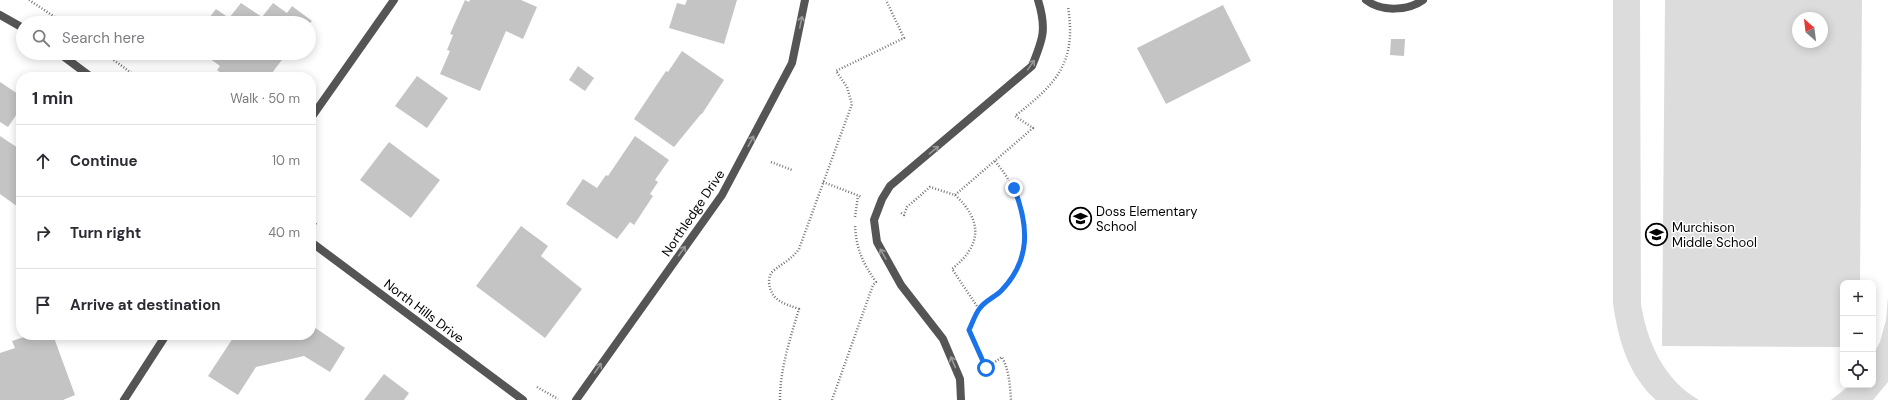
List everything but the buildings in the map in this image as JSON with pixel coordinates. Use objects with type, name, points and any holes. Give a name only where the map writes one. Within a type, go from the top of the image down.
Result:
[{"type":"street","points":[[316,111],[394,0]]},
{"type":"street","name":"Northledge Drive","points":[[576,400],[722,195],[792,63],[806,0]]},
{"type":"street","points":[[961,400],[960,380],[943,339],[901,285],[877,242],[874,220],[882,199],[890,186],[1032,66],[1043,41],[1044,18],[1038,0]]},
{"type":"street","points":[[1366,0],[1386,8],[1402,9],[1423,0]]},
{"type":"street","points":[[0,15],[16,24]]},
{"type":"street","points":[[68,60],[84,72]]},
{"type":"street","name":"North Hills Drive","points":[[316,246],[523,400]]},
{"type":"street","points":[[124,400],[163,340]]},
{"type":"path","points":[[29,0],[53,16]]},
{"type":"path","points":[[780,400],[780,384],[787,349],[799,309],[776,301],[770,290],[769,279],[772,272],[794,257],[800,249],[852,104],[847,87],[836,71],[904,38],[886,0]]},
{"type":"path","points":[[955,195],[1034,128],[1015,116],[1043,94],[1056,78],[1066,61],[1070,37],[1068,7]]},
{"type":"path","points":[[114,60],[130,72]]},
{"type":"path","points":[[995,161],[1006,176],[1021,207],[1025,222],[1024,243],[1020,262],[1014,276],[1000,291],[979,309],[969,330],[986,368],[1002,357],[1006,365],[1010,382],[1011,400]]},
{"type":"path","points":[[771,162],[792,170]]},
{"type":"path","points":[[823,182],[862,197]]},
{"type":"path","points":[[901,213],[904,215],[907,207],[930,187],[955,195],[963,203],[971,214],[975,225],[975,235],[969,253],[952,269],[979,309]]},
{"type":"path","points":[[832,400],[873,285],[876,282],[860,255],[856,237],[854,219],[858,196]]},
{"type":"path","points":[[545,391],[560,400]]},
{"type":"shaded area","points":[[1613,0],[1640,0],[1641,304],[1644,318],[1653,346],[1667,371],[1687,392],[1699,400],[1656,400],[1646,390],[1631,368],[1621,343],[1618,330],[1613,303]]},
{"type":"shaded area","points":[[1665,0],[1862,0],[1860,280],[1840,280],[1840,347],[1662,346]]},
{"type":"shaded area","points":[[1888,297],[1888,382],[1873,400],[1831,400],[1846,388],[1876,388],[1876,349],[1880,342],[1886,320]]},
{"type":"place","name":"Doss Elementary School","points":[[1081,218]]},
{"type":"place","name":"Murchison Middle School","points":[[1657,234]]},
{"type":"route","points":[[986,368],[969,330],[979,309],[1000,291],[1014,276],[1020,262],[1024,243],[1025,222],[1014,188]]}]
